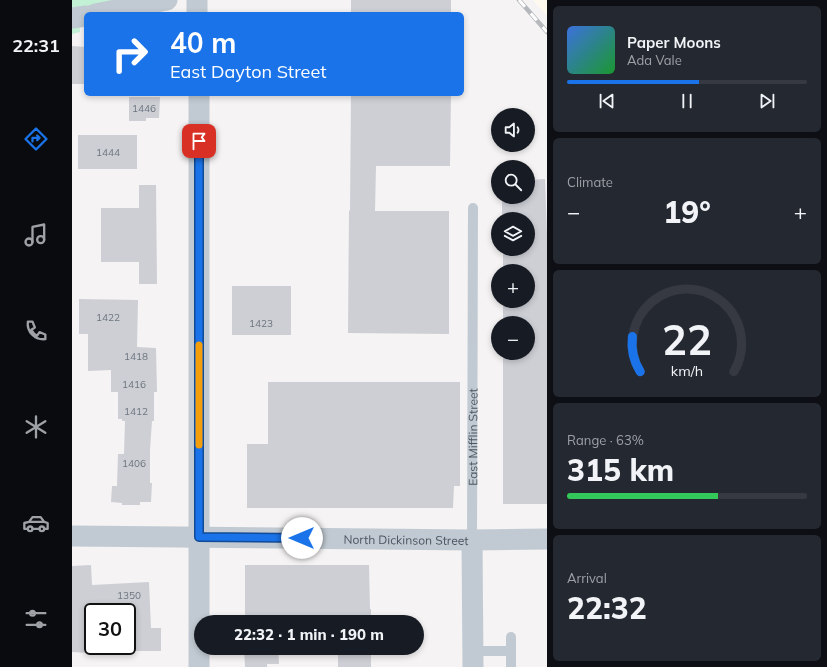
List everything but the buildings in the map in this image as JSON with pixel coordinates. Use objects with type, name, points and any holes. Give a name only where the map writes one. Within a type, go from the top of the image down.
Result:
[{"type":"street","points":[[105,12],[167,0]]},
{"type":"street","points":[[197,0],[197,12]]},
{"type":"street","points":[[72,18],[84,16]]},
{"type":"street","points":[[199,96],[199,667]]},
{"type":"street","name":"North Dickinson Street","points":[[72,536],[472,540],[547,538]]},
{"type":"street","name":"East Mifflin Street","points":[[472,540],[473,659]]},
{"type":"lane","name":"East Mifflin Street","points":[[472,540],[473,208]]},
{"type":"lane","points":[[511,637],[511,667]]},
{"type":"lane","points":[[473,659],[511,651]]},
{"type":"shaded area","points":[[533,0],[547,0],[547,16]]},
{"type":"green space","points":[[72,0],[167,0],[104,12],[84,12],[84,16],[78,17],[80,32],[72,34]]},
{"type":"railway","points":[[519,0],[547,32]]},
{"type":"slow traffic","points":[[199,345],[199,445]]},
{"type":"route","points":[[199,141],[199,537],[302,538]]}]
